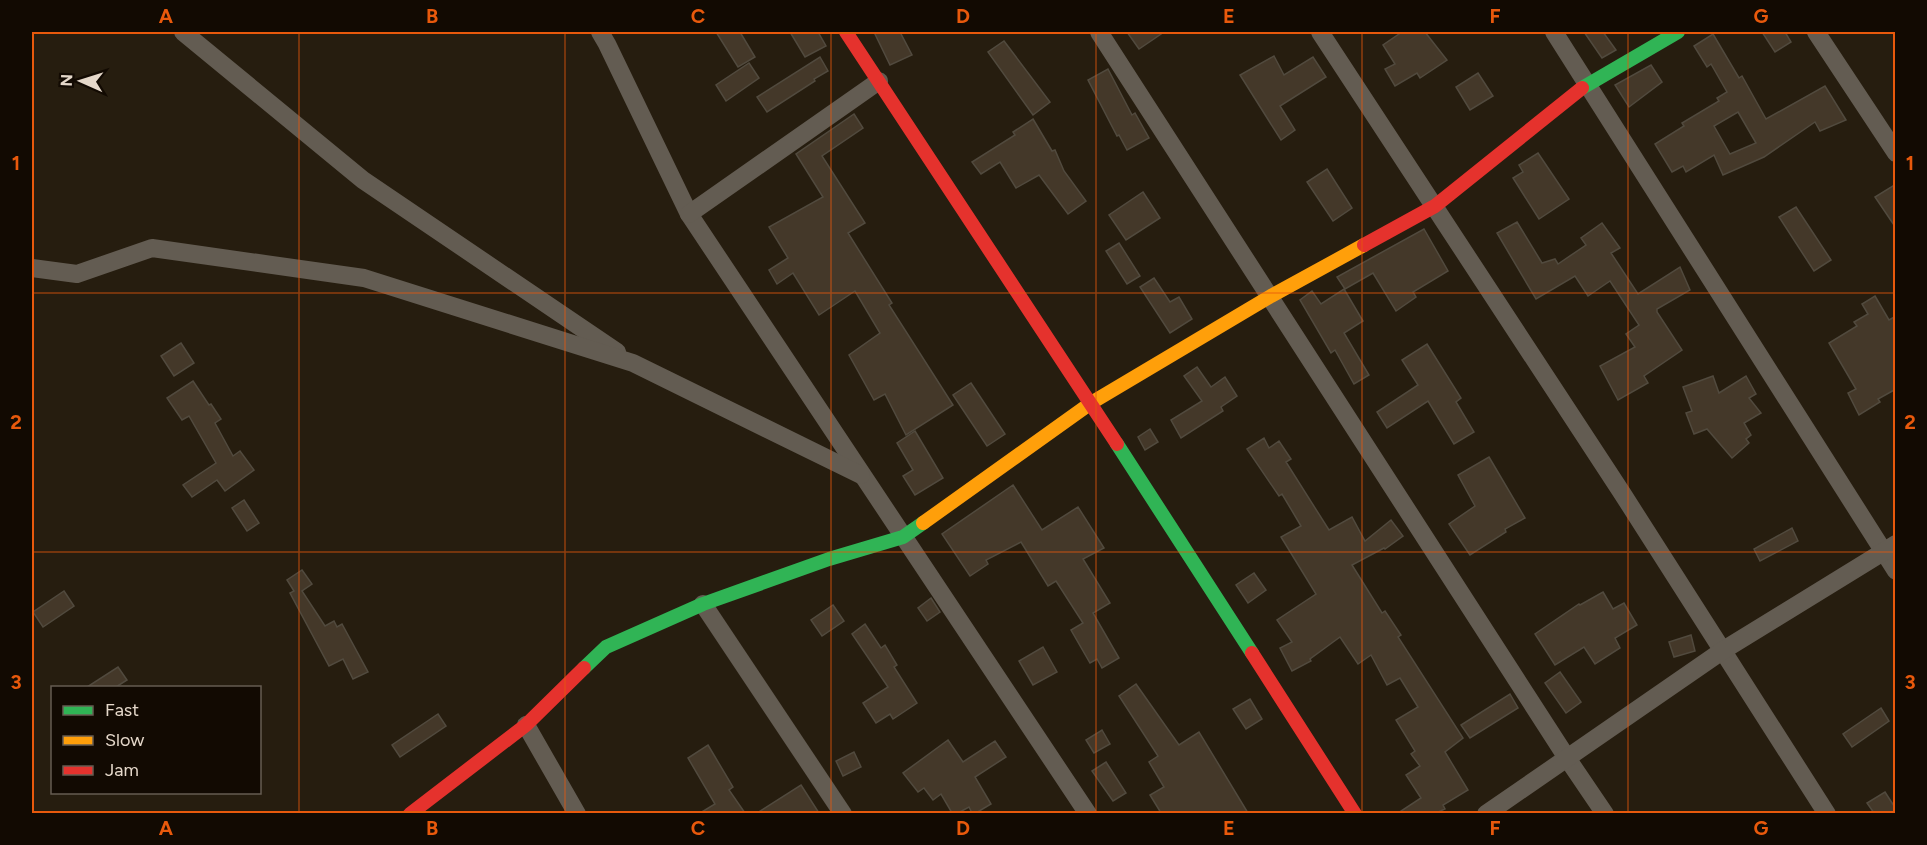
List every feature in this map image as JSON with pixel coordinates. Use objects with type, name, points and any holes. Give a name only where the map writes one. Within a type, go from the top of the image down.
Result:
[{"type":"street","points":[[183,32],[363,180],[633,363],[863,476]]},
{"type":"street","points":[[600,32],[689,214],[1088,813]]},
{"type":"street","points":[[846,32],[1091,403],[1355,813]]},
{"type":"street","points":[[1099,32],[1567,758],[1605,813]]},
{"type":"street","points":[[1320,32],[1623,493],[1827,813]]},
{"type":"street","points":[[1554,32],[1889,548],[1896,571]]},
{"type":"street","points":[[410,813],[526,725],[606,647],[703,604],[829,559],[903,537],[1091,403],[1271,297],[1435,206],[1588,83],[1678,32]]},
{"type":"street","points":[[1816,32],[1893,143]]},
{"type":"street","points":[[689,214],[879,81]]},
{"type":"street","points":[[33,270],[77,274],[152,248],[364,278],[633,363]]},
{"type":"street","points":[[1486,813],[1722,651],[1889,548]]},
{"type":"street","points":[[703,604],[843,813]]},
{"type":"street","points":[[526,725],[577,813]]},
{"type":"building","points":[[716,32],[740,32],[755,57],[738,67]]},
{"type":"building","points":[[790,32],[818,32],[826,46],[805,57]]},
{"type":"building","points":[[874,32],[900,32],[912,55],[890,65]]},
{"type":"building","points":[[1127,32],[1164,32],[1139,49]]},
{"type":"building","points":[[1402,32],[1425,32],[1447,60],[1420,78],[1417,73],[1395,86],[1385,69],[1395,64],[1383,45]]},
{"type":"building","points":[[1584,32],[1603,32],[1616,50],[1602,58]]},
{"type":"building","points":[[1762,32],[1785,32],[1791,42],[1775,52]]},
{"type":"building","points":[[1713,34],[1739,78],[1742,76],[1766,119],[1825,86],[1846,120],[1820,131],[1815,122],[1764,157],[1723,175],[1714,155],[1686,172],[1683,166],[1672,172],[1655,144],[1684,126],[1682,123],[1719,101],[1717,98],[1727,92],[1711,64],[1707,67],[1694,46]],"holes":[[[1738,112],[1756,143],[1730,154],[1714,126]]]},
{"type":"building","points":[[1004,41],[1050,102],[1033,115],[988,52]]},
{"type":"building","points":[[1274,56],[1284,75],[1313,57],[1326,77],[1280,106],[1295,130],[1281,140],[1240,75]]},
{"type":"building","points":[[820,57],[828,71],[767,112],[757,97]]},
{"type":"building","points":[[749,63],[759,78],[726,101],[716,85]]},
{"type":"building","points":[[1651,65],[1662,82],[1629,107],[1615,85]]},
{"type":"building","points":[[1108,69],[1132,115],[1135,113],[1149,138],[1127,150],[1119,135],[1117,136],[1088,80]]},
{"type":"building","points":[[1478,73],[1493,96],[1470,110],[1456,87]]},
{"type":"building","points":[[854,114],[863,128],[822,156],[865,223],[848,233],[892,303],[889,305],[953,405],[906,435],[885,394],[874,400],[849,355],[880,333],[855,291],[819,315],[793,273],[777,284],[769,270],[788,258],[769,227],[823,197],[796,154]]},
{"type":"building","points":[[1033,119],[1052,151],[1055,150],[1064,171],[1086,201],[1068,214],[1039,175],[1016,188],[1000,162],[981,174],[972,162],[1015,135],[1013,132]]},
{"type":"building","points":[[1538,153],[1569,199],[1539,219],[1513,178],[1523,172],[1519,165]]},
{"type":"building","points":[[1327,169],[1352,208],[1333,221],[1307,182]]},
{"type":"building","points":[[1896,184],[1896,228],[1875,197]]},
{"type":"building","points":[[1143,192],[1160,218],[1126,240],[1109,215]]},
{"type":"building","points":[[1796,207],[1831,260],[1814,271],[1779,217]]},
{"type":"building","points":[[1517,222],[1542,263],[1555,259],[1558,264],[1586,245],[1581,238],[1602,223],[1620,248],[1611,253],[1638,294],[1680,267],[1690,290],[1657,309],[1657,312],[1682,350],[1644,376],[1648,383],[1618,400],[1600,366],[1635,347],[1626,334],[1639,325],[1610,281],[1588,296],[1575,276],[1536,299],[1497,233]]},
{"type":"building","points":[[1424,229],[1448,271],[1413,292],[1416,297],[1396,311],[1373,273],[1345,289],[1337,277]]},
{"type":"building","points":[[1119,243],[1140,276],[1127,284],[1106,251]]},
{"type":"building","points":[[1154,278],[1170,302],[1179,297],[1192,319],[1170,333],[1140,287]]},
{"type":"building","points":[[1344,289],[1363,321],[1344,333],[1369,375],[1354,384],[1335,350],[1331,353],[1300,300],[1312,291],[1321,304]]},
{"type":"building","points":[[1875,296],[1889,320],[1896,316],[1896,389],[1878,399],[1880,402],[1859,415],[1848,393],[1856,389],[1829,343],[1857,326],[1854,322],[1868,314],[1862,304]]},
{"type":"building","points":[[181,343],[194,363],[174,376],[161,356]]},
{"type":"building","points":[[1427,344],[1461,398],[1456,402],[1474,432],[1454,444],[1428,401],[1387,428],[1377,412],[1418,385],[1402,360]]},
{"type":"building","points":[[1197,367],[1211,387],[1225,377],[1237,396],[1221,407],[1223,411],[1181,438],[1171,420],[1202,401],[1184,376]]},
{"type":"building","points":[[1713,376],[1719,393],[1746,376],[1756,394],[1749,398],[1761,413],[1744,423],[1751,435],[1746,439],[1749,443],[1732,458],[1707,429],[1694,434],[1686,413],[1692,411],[1683,387]]},
{"type":"building","points":[[193,381],[221,419],[215,423],[233,456],[240,451],[254,470],[225,491],[217,480],[192,497],[183,485],[216,463],[189,416],[182,420],[167,398]]},
{"type":"building","points":[[971,383],[1005,434],[987,446],[953,395]]},
{"type":"building","points":[[1150,429],[1158,442],[1145,450],[1138,437]]},
{"type":"building","points":[[915,431],[943,478],[915,495],[903,476],[913,470],[897,443]]},
{"type":"building","points":[[1264,438],[1269,448],[1279,441],[1291,459],[1286,462],[1329,530],[1352,517],[1365,541],[1391,520],[1403,536],[1385,549],[1352,565],[1382,613],[1385,611],[1401,635],[1398,637],[1463,738],[1445,752],[1468,790],[1443,805],[1445,809],[1436,813],[1398,813],[1421,798],[1406,775],[1420,766],[1411,754],[1415,751],[1396,720],[1418,707],[1400,678],[1387,685],[1371,655],[1358,664],[1340,637],[1310,659],[1311,661],[1292,671],[1280,648],[1292,642],[1277,620],[1316,594],[1281,537],[1301,526],[1282,494],[1279,496],[1247,449]]},
{"type":"building","points":[[1489,457],[1525,518],[1505,529],[1506,532],[1470,555],[1449,524],[1475,506],[1458,475]]},
{"type":"building","points":[[1013,485],[1042,530],[1078,507],[1104,548],[1083,559],[1110,603],[1093,613],[1119,658],[1102,668],[1097,659],[1090,663],[1071,630],[1083,623],[1056,581],[1048,586],[1021,542],[986,560],[988,564],[970,576],[942,534]]},
{"type":"building","points":[[244,500],[259,523],[247,531],[232,508]]},
{"type":"building","points":[[1792,528],[1798,541],[1760,561],[1754,549]]},
{"type":"building","points":[[302,570],[312,584],[302,591],[325,626],[334,621],[337,627],[342,624],[368,672],[353,679],[343,659],[329,666],[290,593],[294,591],[287,580]]},
{"type":"building","points":[[1254,573],[1266,590],[1248,603],[1236,585]]},
{"type":"building","points":[[64,591],[74,606],[43,627],[33,612]]},
{"type":"building","points":[[1603,592],[1613,609],[1624,603],[1637,625],[1615,638],[1620,648],[1595,664],[1584,647],[1555,665],[1535,634],[1579,604]]},
{"type":"building","points":[[931,598],[940,612],[927,621],[918,608]]},
{"type":"building","points":[[833,605],[844,621],[822,636],[811,620]]},
{"type":"building","points":[[865,624],[881,648],[885,645],[897,665],[894,667],[917,703],[893,719],[890,714],[876,723],[863,703],[888,687],[852,634]]},
{"type":"building","points":[[1691,635],[1695,651],[1674,657],[1669,642]]},
{"type":"building","points":[[1043,647],[1057,672],[1033,685],[1019,661]]},
{"type":"building","points":[[118,667],[127,680],[118,686],[89,686]]},
{"type":"building","points":[[1560,672],[1581,702],[1566,713],[1545,683]]},
{"type":"building","points":[[1136,684],[1179,745],[1199,732],[1248,813],[1161,813],[1150,795],[1164,787],[1149,762],[1158,756],[1119,696]]},
{"type":"building","points":[[1510,694],[1518,708],[1470,738],[1461,725]]},
{"type":"building","points":[[1250,699],[1262,719],[1246,729],[1233,709]]},
{"type":"building","points":[[1881,708],[1889,721],[1852,747],[1843,734]]},
{"type":"building","points":[[438,714],[446,726],[400,757],[392,745]]},
{"type":"building","points":[[1102,730],[1110,744],[1094,753],[1086,740]]},
{"type":"building","points":[[948,740],[963,762],[995,741],[1006,757],[975,777],[991,804],[976,813],[972,813],[969,807],[958,813],[952,813],[941,794],[933,800],[924,788],[918,792],[903,773]]},
{"type":"building","points":[[708,745],[733,787],[729,790],[745,813],[700,813],[715,804],[688,758]]},
{"type":"building","points":[[854,752],[861,767],[843,776],[836,761]]},
{"type":"building","points":[[1106,762],[1126,793],[1113,801],[1092,771]]},
{"type":"building","points":[[801,785],[819,813],[757,813]]},
{"type":"building","points":[[1885,792],[1896,809],[1896,813],[1874,813],[1867,803]]},
{"type":"traffic: fast","points":[[1582,88],[1678,32]]},
{"type":"traffic: fast","points":[[1117,444],[1252,653]]},
{"type":"traffic: fast","points":[[584,668],[606,647],[703,604],[829,559],[903,537],[923,523]]},
{"type":"traffic: slow","points":[[923,523],[1091,403],[1271,296],[1364,245]]},
{"type":"traffic: jam","points":[[846,32],[1117,444]]},
{"type":"traffic: jam","points":[[1364,245],[1435,206],[1582,88]]},
{"type":"traffic: jam","points":[[1252,653],[1355,814]]},
{"type":"traffic: jam","points":[[410,814],[526,725],[584,668]]}]
